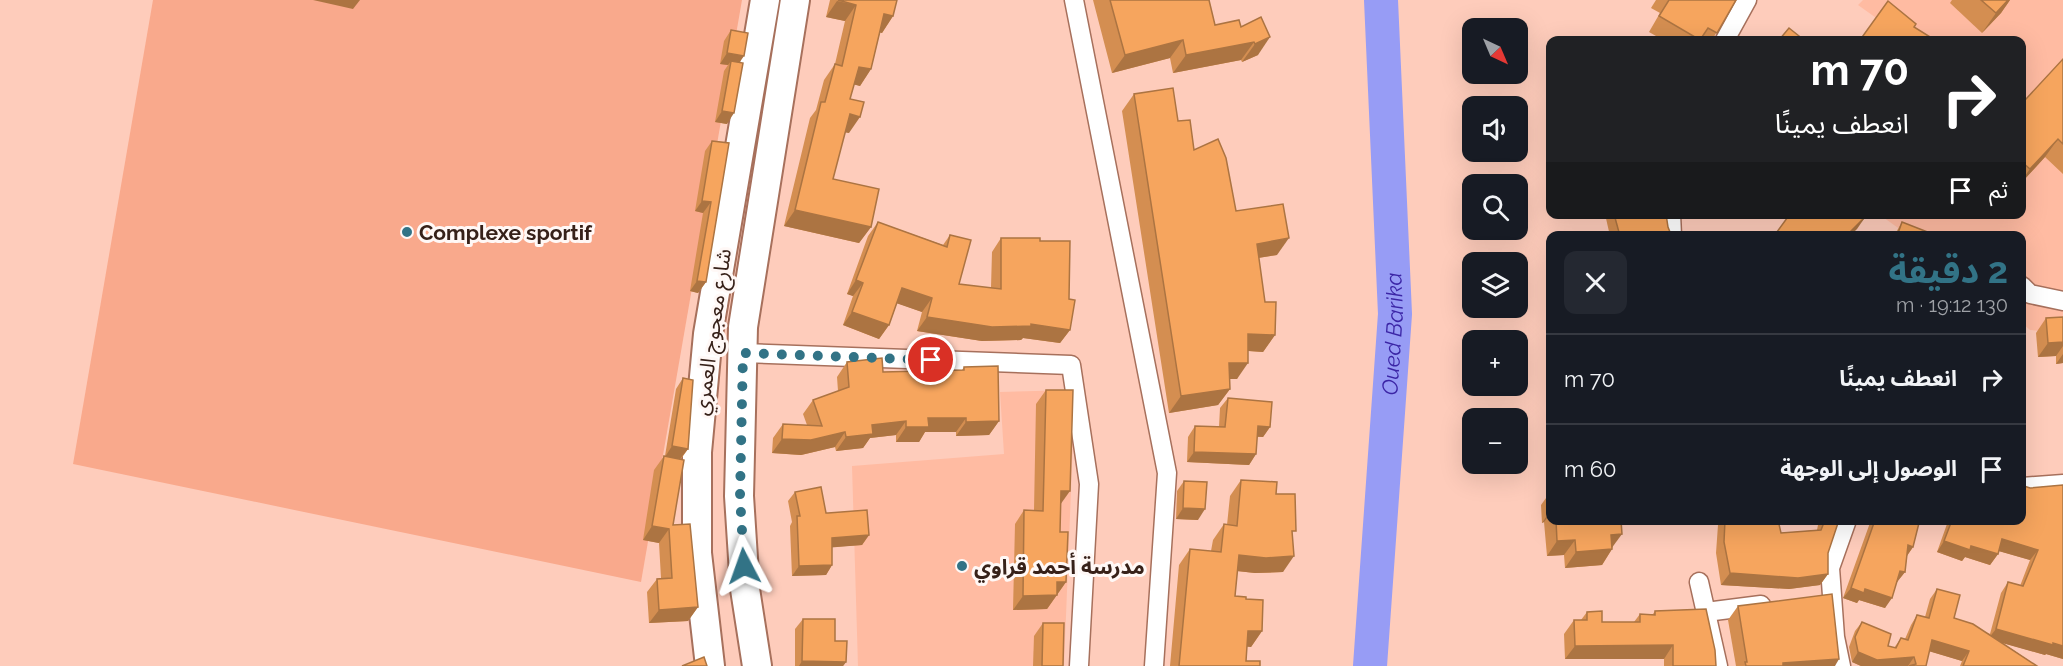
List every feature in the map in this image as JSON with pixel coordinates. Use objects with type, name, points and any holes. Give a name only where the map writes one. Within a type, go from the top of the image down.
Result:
[{"type":"main road","name":"شارع معجوج العمري","points":[[710,666],[697,553],[697,452],[708,334],[765,0]]},
{"type":"main road","name":"شارع معجوج العمري","points":[[757,666],[745,589],[740,496],[743,327],[795,0]]},
{"type":"street","points":[[1074,0],[1167,473],[1154,666]]},
{"type":"street","points":[[1727,36],[1747,0]]},
{"type":"street","points":[[2026,290],[2030,294],[2063,301]]},
{"type":"street","points":[[743,353],[1071,365],[1089,484],[1079,666]]},
{"type":"street","points":[[2026,487],[2063,484]]},
{"type":"street","points":[[1841,666],[1826,596],[1830,568],[1845,525]]},
{"type":"street","points":[[1700,582],[1718,666]]},
{"type":"street","points":[[1706,612],[1775,603]]},
{"type":"shaded area","name":"Complexe sportif","points":[[153,0],[742,0],[641,582],[73,464]]},
{"type":"shaded area","points":[[1863,0],[2063,0],[2063,333],[2030,330],[2026,326],[2026,231],[1902,231],[1886,219],[2026,219],[2026,36],[1901,36],[1858,5]]},
{"type":"shaded area","name":"مدرسة أحمد قراوي","points":[[1075,390],[1064,666],[858,666],[852,466],[1004,454],[1000,392]]},
{"type":"building","points":[[838,0],[897,0],[893,16],[884,14],[871,69],[859,67],[850,99],[864,102],[860,117],[850,114],[833,179],[879,189],[871,227],[795,210],[821,102],[825,102],[835,64],[842,66],[856,5]]},
{"type":"building","points":[[1110,0],[1209,0],[1215,25],[1239,20],[1241,27],[1261,17],[1270,37],[1255,44],[1254,42],[1186,55],[1183,40],[1125,55]]},
{"type":"building","points":[[1669,0],[1736,0],[1717,33],[1708,28],[1703,36],[1693,36],[1659,16]]},
{"type":"building","points":[[1981,0],[2008,0],[1996,13]]},
{"type":"building","points":[[1888,1],[1916,24],[1914,27],[1929,36],[1863,36]]},
{"type":"building","points":[[1789,28],[1799,36],[1782,36]]},
{"type":"building","points":[[731,30],[748,33],[744,56],[727,53]]},
{"type":"building","points":[[2063,59],[2063,144],[2058,139],[2030,169],[2026,166],[2026,99]]},
{"type":"building","points":[[731,61],[743,63],[734,113],[722,111]]},
{"type":"building","points":[[1173,88],[1178,121],[1190,120],[1194,150],[1218,139],[1226,158],[1236,211],[1283,204],[1289,238],[1257,244],[1265,302],[1276,302],[1275,335],[1248,334],[1248,363],[1229,363],[1230,389],[1181,396],[1134,94]]},
{"type":"building","points":[[712,141],[729,143],[706,282],[697,281],[711,202],[702,201]]},
{"type":"building","points":[[1615,219],[1667,219],[1670,231],[1619,231]]},
{"type":"building","points":[[1786,219],[1863,219],[1851,231],[1778,231]]},
{"type":"building","points":[[878,222],[947,247],[950,235],[971,240],[959,284],[1001,289],[1001,238],[1070,241],[1069,299],[1075,300],[1070,330],[1031,324],[1031,326],[992,327],[927,317],[932,298],[902,288],[889,325],[852,312],[863,283],[856,280]]},
{"type":"building","points":[[1902,222],[1925,231],[1899,231]]},
{"type":"building","points":[[2063,317],[2063,342],[2048,343],[2046,318]]},
{"type":"building","points":[[882,358],[883,372],[964,370],[964,367],[998,366],[999,421],[966,422],[966,418],[928,418],[929,427],[906,427],[906,421],[872,425],[873,434],[846,437],[845,432],[811,440],[782,439],[783,424],[822,426],[813,400],[849,387],[847,362]]},
{"type":"building","points":[[683,378],[693,380],[688,449],[672,446]]},
{"type":"building","points":[[1046,390],[1073,390],[1070,491],[1061,491],[1060,532],[1068,532],[1066,582],[1057,582],[1057,595],[1023,596],[1024,510],[1043,511]]},
{"type":"building","points":[[1228,398],[1272,402],[1270,427],[1258,426],[1256,454],[1194,452],[1195,426],[1225,427]]},
{"type":"building","points":[[664,456],[684,460],[673,525],[690,524],[698,607],[659,610],[657,579],[672,578],[669,529],[652,526]]},
{"type":"building","points":[[1241,480],[1277,482],[1276,494],[1295,494],[1296,531],[1292,531],[1294,556],[1266,558],[1239,555],[1235,596],[1263,600],[1262,631],[1248,631],[1246,661],[1260,661],[1260,666],[1179,666],[1190,549],[1221,552],[1224,524],[1237,526]]},
{"type":"building","points":[[1184,481],[1207,482],[1205,509],[1183,508]]},
{"type":"building","points":[[2063,485],[2063,646],[1996,629],[2008,582],[2023,586],[2038,550],[2002,539],[1998,554],[1971,546],[1970,550],[1944,541],[1950,525],[2026,525],[2026,487]]},
{"type":"building","points":[[821,487],[826,513],[867,510],[869,535],[832,538],[832,565],[799,566],[797,516],[800,516],[795,492]]},
{"type":"building","points":[[1556,525],[1621,525],[1622,534],[1611,535],[1612,549],[1576,552],[1575,540],[1557,541]]},
{"type":"building","points":[[1725,525],[1779,525],[1781,533],[1821,530],[1823,525],[1837,525],[1828,553],[1828,574],[1798,578],[1730,573],[1724,542]]},
{"type":"building","points":[[1873,525],[1918,525],[1913,547],[1908,545],[1905,572],[1900,571],[1892,598],[1865,589],[1864,593],[1851,588]]},
{"type":"building","points":[[1937,589],[1960,595],[1954,618],[1973,624],[2037,666],[1963,666],[1969,651],[1932,640],[1926,666],[1909,666],[1916,664],[1914,657],[1877,660],[1858,652],[1855,637],[1862,622],[1891,634],[1888,646],[1896,648],[1901,638],[1908,640],[1917,615],[1929,618]]},
{"type":"building","points":[[1832,594],[1839,659],[1783,663],[1783,666],[1746,666],[1738,606]]},
{"type":"building","points":[[1706,609],[1716,666],[1673,666],[1673,645],[1575,646],[1574,620],[1587,620],[1587,612],[1602,611],[1602,622],[1640,622],[1640,614],[1655,615],[1655,611]]},
{"type":"building","points":[[803,619],[835,619],[835,641],[847,641],[846,662],[802,661]]},
{"type":"building","points":[[1043,623],[1064,623],[1063,666],[1042,666]]},
{"type":"building","points":[[704,657],[707,666],[682,666]]},
{"type":"waterway","name":"Oued Barika","points":[[1370,666],[1395,314],[1381,0]]},
{"type":"place","name":"Complexe sportif","points":[[407,232]]},
{"type":"place","name":"مدرسة أحمد قراوي","points":[[962,566]]},
{"type":"route","points":[[744,566],[740,496],[743,353],[931,360]]}]
